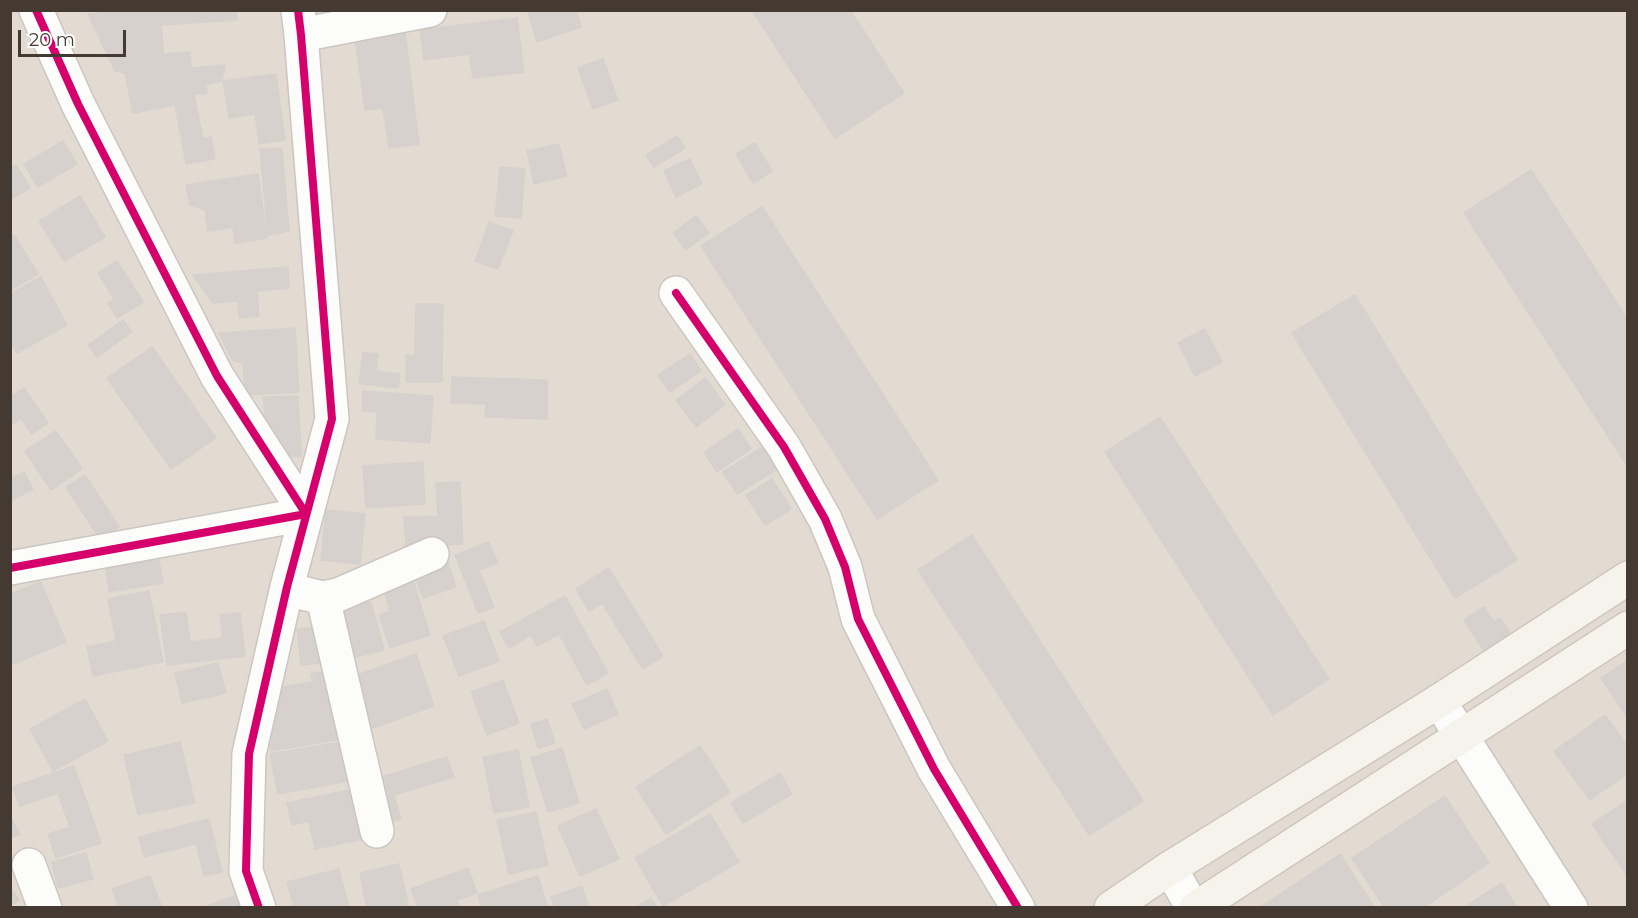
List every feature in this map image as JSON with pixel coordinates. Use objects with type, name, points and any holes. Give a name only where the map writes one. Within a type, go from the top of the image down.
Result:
[{"type":"street","points":[[36,10],[78,104],[217,376],[306,514]]},
{"type":"street","points":[[259,908],[246,871],[249,754],[286,587],[332,419],[300,23],[430,10]]},
{"type":"street","points":[[676,293],[784,447],[825,519],[845,567],[858,619],[934,769],[1018,908]]},
{"type":"street","points":[[10,568],[306,514]]},
{"type":"street","points":[[286,587],[323,598],[338,595],[432,554]]},
{"type":"street","points":[[1111,908],[1170,868],[1439,700],[1628,578]]},
{"type":"street","points":[[323,598],[377,831]]},
{"type":"street","points":[[1170,868],[1194,908],[1628,628]]},
{"type":"street","points":[[1439,700],[1571,908]]},
{"type":"street","points":[[29,865],[45,908]]},
{"type":"shaded area","points":[[10,11],[1627,11],[1627,907],[11,907]]},
{"type":"building","points":[[130,10],[236,10],[237,20],[161,25],[164,54],[190,52],[191,68],[225,65],[222,81],[206,85],[207,93],[194,95],[203,139],[211,137],[215,159],[186,164],[175,105],[133,113],[125,73],[115,71],[88,14]]},
{"type":"building","points":[[527,10],[576,10],[581,27],[537,42]]},
{"type":"building","points":[[752,10],[850,10],[904,93],[835,138]]},
{"type":"building","points":[[517,18],[524,72],[473,78],[469,54],[424,60],[420,30]]},
{"type":"building","points":[[405,32],[419,144],[389,148],[383,108],[365,110],[355,38]]},
{"type":"building","points":[[603,59],[618,100],[593,109],[578,68]]},
{"type":"building","points":[[276,74],[285,140],[259,144],[255,114],[229,118],[223,81]]},
{"type":"building","points":[[677,136],[685,148],[654,167],[646,155]]},
{"type":"building","points":[[63,141],[77,164],[38,187],[24,164]]},
{"type":"building","points":[[755,143],[772,171],[753,183],[736,154]]},
{"type":"building","points":[[559,144],[567,176],[534,184],[527,151]]},
{"type":"building","points":[[282,148],[289,231],[268,235],[260,149]]},
{"type":"building","points":[[690,159],[702,184],[676,197],[664,171]]},
{"type":"building","points":[[16,165],[30,188],[10,200],[10,168]]},
{"type":"building","points":[[500,167],[525,169],[521,218],[495,216]]},
{"type":"building","points":[[1531,170],[1628,320],[1628,467],[1464,213]]},
{"type":"building","points":[[258,174],[267,238],[235,243],[233,227],[208,231],[205,210],[190,205],[186,185]]},
{"type":"building","points":[[80,196],[105,237],[64,261],[39,221]]},
{"type":"building","points":[[762,207],[938,480],[877,519],[701,246]]},
{"type":"building","points":[[696,215],[709,233],[686,250],[673,233]]},
{"type":"building","points":[[489,222],[513,231],[498,269],[475,261]]},
{"type":"building","points":[[14,235],[38,274],[10,290],[10,238]]},
{"type":"building","points":[[117,261],[143,302],[117,318],[108,303],[114,299],[98,273]]},
{"type":"building","points":[[288,267],[289,288],[257,291],[259,316],[239,318],[238,301],[213,303],[193,275]]},
{"type":"building","points":[[41,277],[67,325],[17,353],[10,341],[10,294]]},
{"type":"building","points":[[1355,295],[1517,560],[1455,598],[1292,333]]},
{"type":"building","points":[[416,304],[443,304],[442,382],[406,382],[406,355],[415,356]]},
{"type":"building","points":[[123,320],[132,332],[97,357],[88,345]]},
{"type":"building","points":[[295,328],[299,392],[245,395],[243,363],[232,360],[219,333]]},
{"type":"building","points":[[1205,329],[1222,362],[1195,376],[1178,343]]},
{"type":"building","points":[[152,347],[216,438],[171,469],[107,378]]},
{"type":"building","points":[[363,352],[378,354],[376,371],[400,374],[398,388],[359,384]]},
{"type":"building","points":[[690,354],[701,371],[670,392],[658,375]]},
{"type":"building","points":[[452,377],[547,380],[547,419],[485,417],[486,404],[451,403]]},
{"type":"building","points":[[705,378],[725,405],[696,427],[676,400]]},
{"type":"building","points":[[24,388],[48,423],[32,434],[21,418],[10,425],[10,397]]},
{"type":"building","points":[[363,391],[433,396],[430,443],[376,439],[377,412],[362,411]]},
{"type":"building","points":[[298,396],[301,456],[275,457],[268,437],[263,397]]},
{"type":"building","points":[[1160,417],[1329,679],[1273,715],[1105,452]]},
{"type":"building","points":[[738,429],[751,449],[717,472],[704,452]]},
{"type":"building","points":[[56,431],[82,469],[51,490],[25,451]]},
{"type":"building","points":[[766,445],[781,467],[737,494],[723,472]]},
{"type":"building","points":[[423,462],[425,504],[366,508],[363,466]]},
{"type":"building","points":[[24,472],[33,489],[10,501],[10,479]]},
{"type":"building","points":[[85,475],[119,527],[100,539],[66,487]]},
{"type":"building","points":[[772,479],[791,509],[765,525],[746,495]]},
{"type":"building","points":[[460,482],[463,544],[406,546],[404,517],[438,516],[436,483]]},
{"type":"building","points":[[326,510],[365,514],[360,564],[321,560]]},
{"type":"building","points":[[972,535],[1143,801],[1089,835],[918,570]]},
{"type":"building","points":[[489,542],[498,563],[479,570],[494,607],[478,613],[455,555]]},
{"type":"building","points":[[158,554],[163,583],[109,592],[105,563]]},
{"type":"building","points":[[446,556],[456,587],[423,598],[412,568]]},
{"type":"building","points":[[609,568],[663,656],[643,669],[602,603],[589,611],[576,589]]},
{"type":"building","points":[[411,574],[430,635],[390,648],[379,615],[390,611],[382,583]]},
{"type":"building","points":[[41,582],[66,642],[11,665],[10,594]]},
{"type":"building","points":[[149,591],[163,662],[93,676],[87,647],[116,641],[108,599]]},
{"type":"building","points":[[565,596],[608,673],[587,685],[559,634],[537,646],[531,635],[509,648],[500,632]]},
{"type":"building","points":[[371,602],[384,650],[347,659],[335,611]]},
{"type":"building","points":[[1484,607],[1494,622],[1500,618],[1512,636],[1486,654],[1464,620]]},
{"type":"building","points":[[186,612],[190,642],[223,638],[220,615],[240,613],[245,656],[167,665],[160,615]]},
{"type":"building","points":[[484,621],[499,661],[459,676],[443,636]]},
{"type":"building","points":[[318,627],[322,663],[301,665],[297,629]]},
{"type":"building","points":[[416,654],[434,706],[370,729],[352,677]]},
{"type":"building","points":[[1628,660],[1628,718],[1601,678]]},
{"type":"building","points":[[218,663],[226,693],[182,703],[175,673]]},
{"type":"building","points":[[332,670],[343,739],[271,751],[266,728],[276,726],[270,689],[313,682],[311,674]]},
{"type":"building","points":[[503,680],[519,723],[487,735],[471,692]]},
{"type":"building","points":[[607,689],[618,714],[584,729],[572,704]]},
{"type":"building","points":[[85,699],[108,741],[53,771],[30,729]]},
{"type":"building","points":[[1605,715],[1628,747],[1628,773],[1590,800],[1554,751]]},
{"type":"building","points":[[547,719],[555,743],[538,748],[531,724]]},
{"type":"building","points":[[180,742],[195,803],[138,815],[124,755]]},
{"type":"building","points":[[342,742],[349,781],[278,794],[270,754]]},
{"type":"building","points":[[700,746],[730,792],[666,834],[636,787]]},
{"type":"building","points":[[562,748],[579,803],[548,812],[531,758]]},
{"type":"building","points":[[518,750],[529,807],[494,813],[483,757]]},
{"type":"building","points":[[447,757],[454,777],[394,795],[401,819],[392,821],[378,778]]},
{"type":"building","points":[[74,766],[101,843],[56,858],[48,834],[70,827],[58,793],[20,806],[13,787]]},
{"type":"building","points":[[780,773],[792,794],[743,823],[731,803]]},
{"type":"building","points":[[359,788],[369,838],[315,849],[309,821],[292,825],[287,803]]},
{"type":"building","points":[[1445,796],[1489,863],[1423,908],[1385,908],[1352,858]]},
{"type":"building","points":[[1628,800],[1628,877],[1592,824]]},
{"type":"building","points":[[596,809],[619,859],[580,876],[558,826]]},
{"type":"building","points":[[536,812],[548,865],[509,874],[497,820]]},
{"type":"building","points":[[710,814],[739,862],[663,906],[635,858]]},
{"type":"building","points":[[10,817],[20,834],[10,838]]},
{"type":"building","points":[[209,819],[222,872],[204,876],[196,844],[144,857],[139,837]]},
{"type":"building","points":[[86,853],[93,879],[58,888],[52,862]]},
{"type":"building","points":[[1340,854],[1375,908],[1259,908]]},
{"type":"building","points":[[399,864],[409,908],[367,908],[360,873]]},
{"type":"building","points":[[468,868],[477,893],[457,900],[459,908],[418,908],[411,889]]},
{"type":"building","points":[[339,869],[349,908],[294,908],[287,882]]},
{"type":"building","points":[[150,876],[161,905],[154,908],[119,908],[112,889]]},
{"type":"building","points":[[538,876],[548,908],[482,908],[478,895]]},
{"type":"building","points":[[1502,883],[1517,908],[1463,908]]},
{"type":"building","points":[[582,886],[589,908],[555,908],[551,897]]},
{"type":"building","points":[[10,887],[19,900],[10,905]]},
{"type":"building","points":[[235,896],[239,908],[202,908]]},
{"type":"building","points":[[651,898],[657,908],[635,908]]},
{"type":"cycle path","points":[[10,568],[306,514],[217,376],[78,104],[36,10]]},
{"type":"cycle path","points":[[259,908],[246,871],[249,754],[287,587],[332,419],[298,10]]},
{"type":"cycle path","points":[[676,293],[784,447],[825,519],[845,567],[858,619],[934,769],[1018,908]]}]
